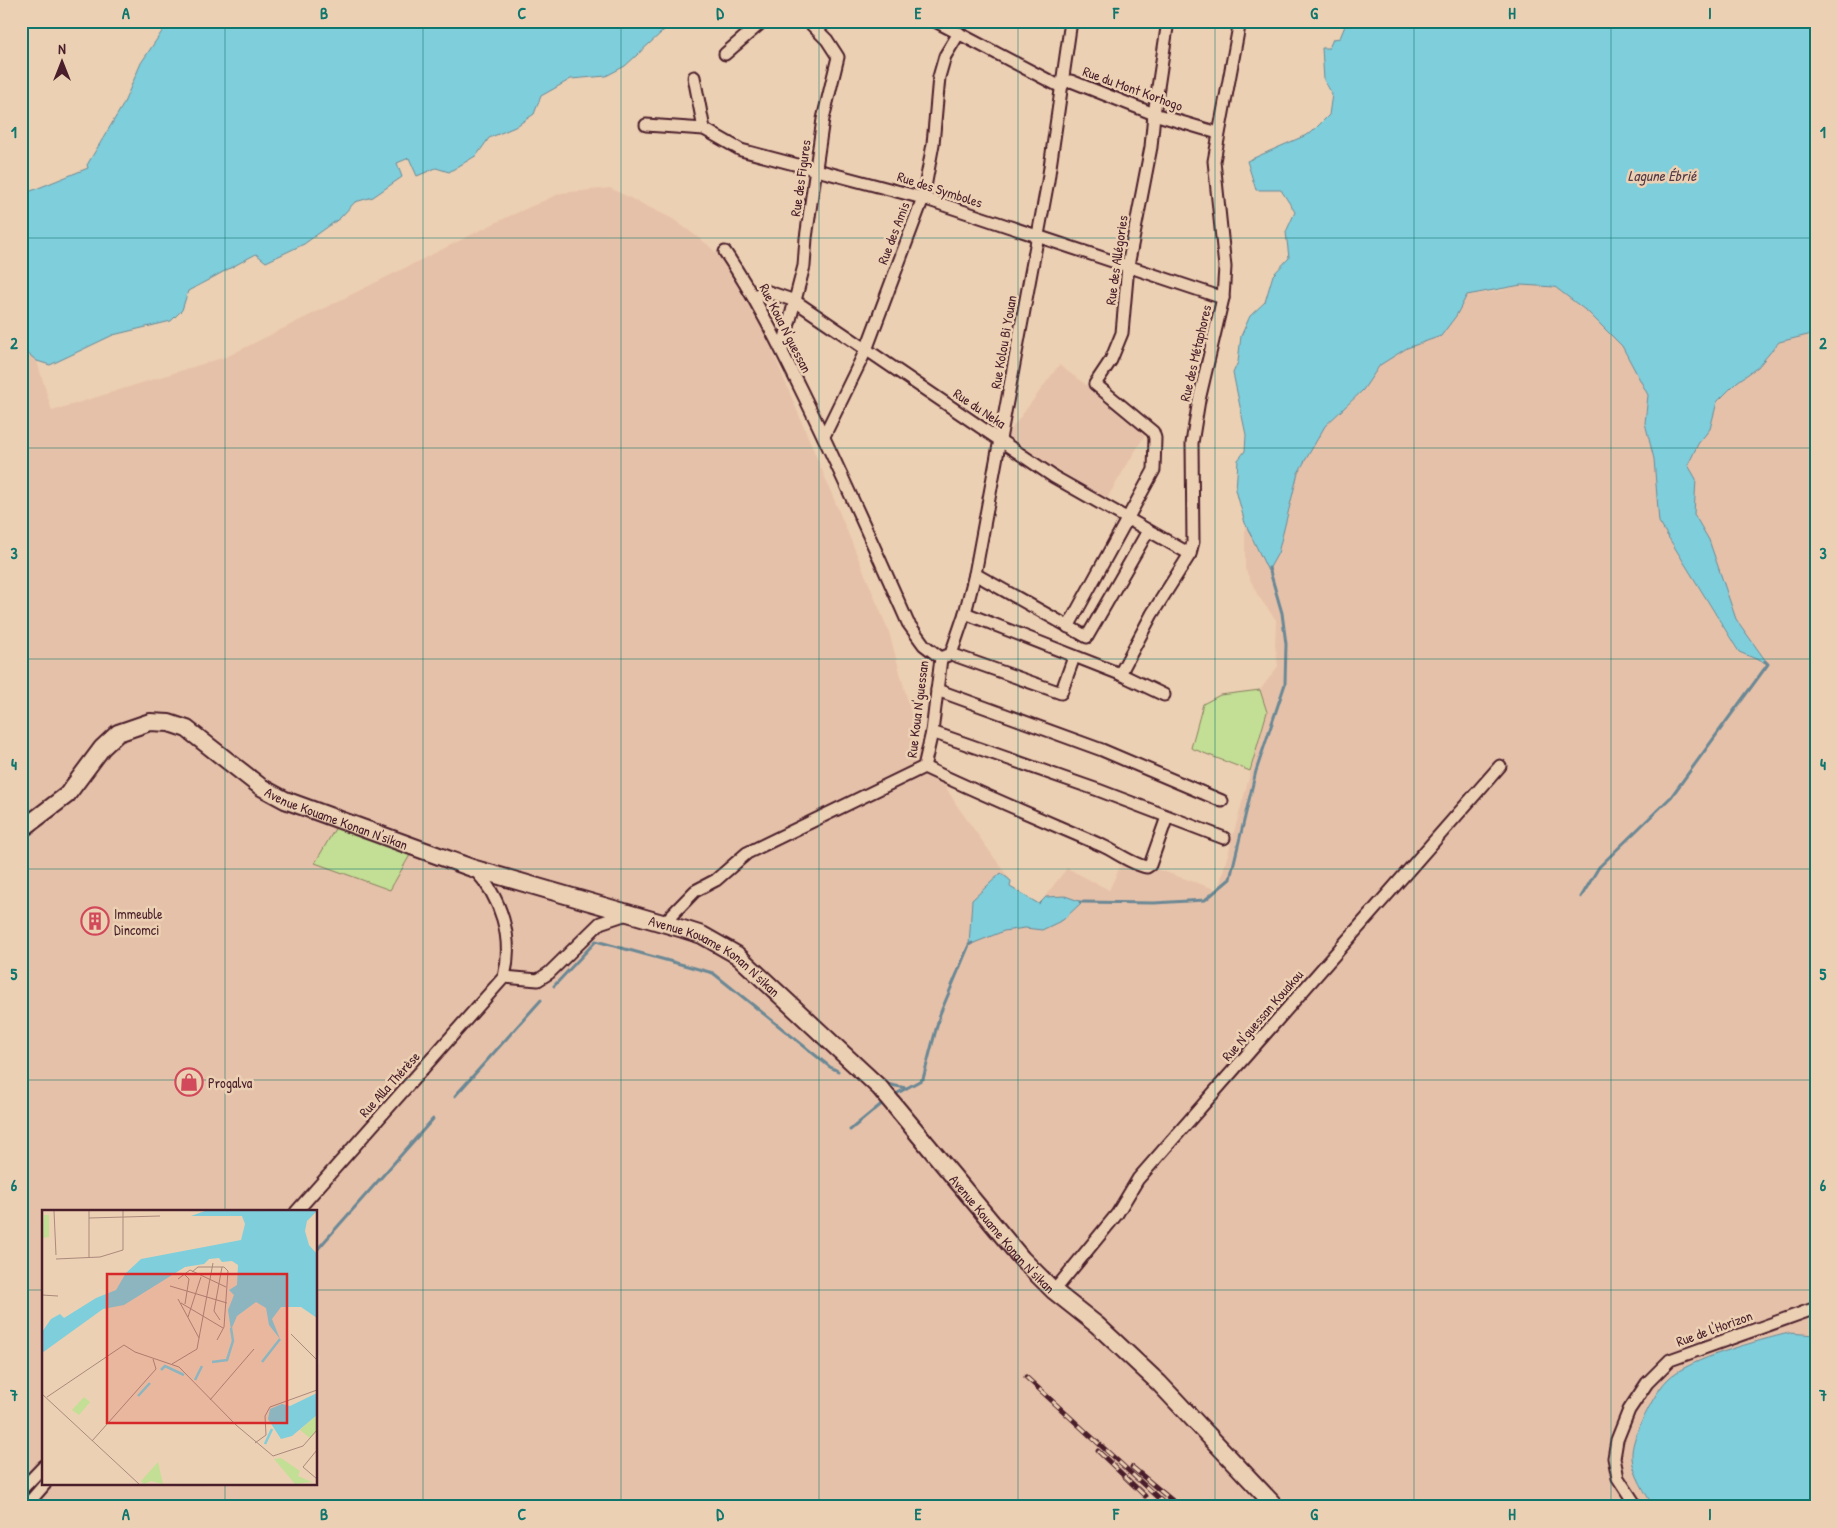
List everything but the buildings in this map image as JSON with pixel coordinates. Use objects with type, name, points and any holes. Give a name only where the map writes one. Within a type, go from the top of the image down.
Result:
[{"type":"street","points":[[725,54],[763,21]]},
{"type":"street","name":"Rue des Figures","points":[[782,350],[804,266],[806,238],[823,119],[838,55],[827,40],[808,21]]},
{"type":"street","name":"Rue du Mont Korhogo","points":[[935,21],[1061,86],[1065,82],[1071,81],[1154,114],[1218,133]]},
{"type":"street","name":"Rue Kolou Bi Youan","points":[[946,656],[965,613],[975,574],[1048,181],[1071,21]]},
{"type":"street","name":"Rue des Allégories","points":[[1129,519],[1154,470],[1155,438],[1153,432],[1095,384],[1111,360],[1122,333],[1128,266],[1151,147],[1168,21]]},
{"type":"street","name":"Rue des Métaphores","points":[[1120,674],[1152,614],[1190,554],[1193,542],[1192,443],[1199,400],[1223,298],[1225,267],[1214,161],[1240,21]]},
{"type":"street","name":"Rue des Amis","points":[[824,436],[866,350],[923,198],[933,144],[939,77],[945,56],[959,32]]},
{"type":"street","points":[[694,77],[704,129]]},
{"type":"street","name":"Rue des Symboles","points":[[646,126],[704,129],[741,150],[923,198],[1223,298]]},
{"type":"street","name":"Rue Koua N'guessan","points":[[662,924],[695,891],[716,880],[747,852],[924,767],[932,732],[937,690],[946,656],[924,646],[908,623],[824,436],[782,350],[754,296],[725,252]]},
{"type":"street","name":"Rue du Neka","points":[[754,296],[766,291],[795,301],[1054,477],[1190,554]]},
{"type":"street","points":[[1068,627],[1129,519]]},
{"type":"street","points":[[975,574],[1084,637],[1090,634],[1148,531]]},
{"type":"street","points":[[965,613],[1120,674],[1164,695]]},
{"type":"street","points":[[946,656],[1061,693],[1074,656]]},
{"type":"street","points":[[937,690],[1102,750],[1222,800]]},
{"type":"street","name":"Avenue Kouame Konan N'sikan","points":[[21,830],[67,795],[102,748],[118,734],[150,722],[168,723],[187,729],[261,787],[285,800],[472,868],[702,935],[737,955],[813,1023],[880,1088],[1022,1259],[1054,1290],[1097,1325],[1158,1383],[1276,1507]]},
{"type":"street","points":[[932,732],[1224,838]]},
{"type":"street","name":"Rue N'guessan Kouakou","points":[[1054,1290],[1117,1214],[1138,1179],[1500,766]]},
{"type":"street","points":[[924,767],[987,797],[1118,852],[1142,867],[1150,865],[1168,817]]},
{"type":"street","points":[[472,868],[485,881],[492,892],[507,931],[507,961],[504,977],[538,980],[549,973],[600,922],[627,914]]},
{"type":"street","name":"Rue Alla Thérèse","points":[[298,1210],[504,977]]},
{"type":"street","name":"Rue de l'Horizon","points":[[1637,1507],[1618,1478],[1614,1458],[1617,1440],[1628,1410],[1647,1383],[1670,1360],[1816,1308]]},
{"type":"street","points":[[21,1490],[42,1468]]},
{"type":"street","points":[[25,1507],[43,1486]]},
{"type":"shaded area","points":[[610,188],[673,219],[707,244],[730,266],[751,299],[889,632],[920,745],[958,807],[1011,881],[1010,887],[1039,904],[1067,868],[1109,890],[1124,858],[1218,890],[1267,712],[1260,690],[1278,666],[1275,645],[1276,620],[1258,596],[1245,569],[1245,523],[1268,571],[1278,553],[1298,473],[1325,426],[1363,390],[1380,365],[1407,348],[1441,336],[1456,316],[1467,295],[1499,291],[1521,285],[1555,287],[1589,313],[1622,346],[1648,395],[1645,423],[1654,459],[1659,522],[1738,652],[1768,664],[1736,619],[1709,540],[1694,514],[1696,479],[1688,465],[1698,444],[1710,429],[1717,403],[1737,382],[1758,367],[1779,342],[1816,333],[1816,1335],[1789,1333],[1752,1342],[1694,1363],[1668,1378],[1649,1406],[1637,1433],[1641,1486],[1653,1507],[21,1507],[21,348],[37,361],[52,411],[228,356],[503,219],[561,193]]},
{"type":"shaded area","points":[[1059,365],[1148,430],[1106,500],[1056,469],[1007,435]]},
{"type":"green space","points":[[1260,690],[1267,712],[1250,771],[1191,748],[1203,704],[1220,695]]},
{"type":"green space","points":[[336,827],[410,855],[390,890],[315,863]]},
{"type":"water","points":[[169,21],[674,21],[625,66],[606,76],[571,79],[541,96],[534,114],[515,127],[489,138],[477,155],[449,172],[436,168],[417,176],[409,158],[397,163],[402,177],[373,197],[355,202],[340,218],[304,244],[266,262],[256,254],[188,291],[182,310],[171,321],[113,335],[50,365],[37,361],[21,348],[21,195],[88,168],[87,165],[123,105],[141,63]]},
{"type":"water","name":"Lagune Ébrié","points":[[1347,21],[1816,21],[1816,333],[1779,342],[1758,367],[1737,382],[1717,402],[1710,429],[1698,444],[1688,465],[1696,479],[1694,514],[1709,540],[1736,619],[1768,664],[1739,652],[1659,522],[1654,459],[1645,423],[1648,395],[1622,346],[1589,313],[1555,287],[1521,285],[1467,295],[1456,316],[1441,336],[1407,348],[1380,365],[1363,390],[1325,426],[1298,473],[1278,553],[1268,571],[1245,523],[1236,490],[1238,460],[1245,451],[1246,435],[1233,373],[1238,362],[1241,336],[1250,316],[1265,302],[1273,275],[1289,258],[1286,232],[1295,212],[1281,190],[1256,190],[1247,161],[1311,133],[1329,115],[1332,94],[1324,80],[1322,48],[1329,48],[1333,39],[1340,38]]},
{"type":"water","points":[[1001,873],[1011,881],[1010,887],[1039,904],[1046,897],[1065,896],[1082,902],[1063,920],[1042,930],[1025,928],[1004,931],[969,945],[972,900]]},
{"type":"water","points":[[1789,1333],[1816,1335],[1816,1507],[1653,1507],[1635,1470],[1632,1449],[1642,1421],[1664,1383],[1691,1364],[1743,1345]]},
{"type":"waterway","points":[[1080,902],[1154,903],[1205,900],[1230,879],[1256,771],[1285,684],[1286,644],[1282,613],[1269,568]]},
{"type":"waterway","points":[[1581,897],[1599,867],[1671,797],[1768,664],[1765,661]]},
{"type":"waterway","points":[[554,986],[596,941],[713,973],[830,1067],[838,1071]]},
{"type":"waterway","points":[[896,1094],[923,1079],[940,1014],[969,945],[972,943]]},
{"type":"waterway","points":[[455,1096],[541,1000]]},
{"type":"waterway","points":[[886,1084],[906,1088]]},
{"type":"waterway","points":[[850,1130],[884,1102]]},
{"type":"waterway","points":[[318,1249],[433,1119]]},
{"type":"railway","points":[[1026,1377],[1168,1507]]},
{"type":"railway","points":[[1098,1451],[1145,1496]]},
{"type":"railway","points":[[1132,1467],[1180,1507]]},
{"type":"place","name":"Immeuble Dincomci","points":[[95,921]]},
{"type":"place","name":"Progalva","points":[[189,1082]]}]
